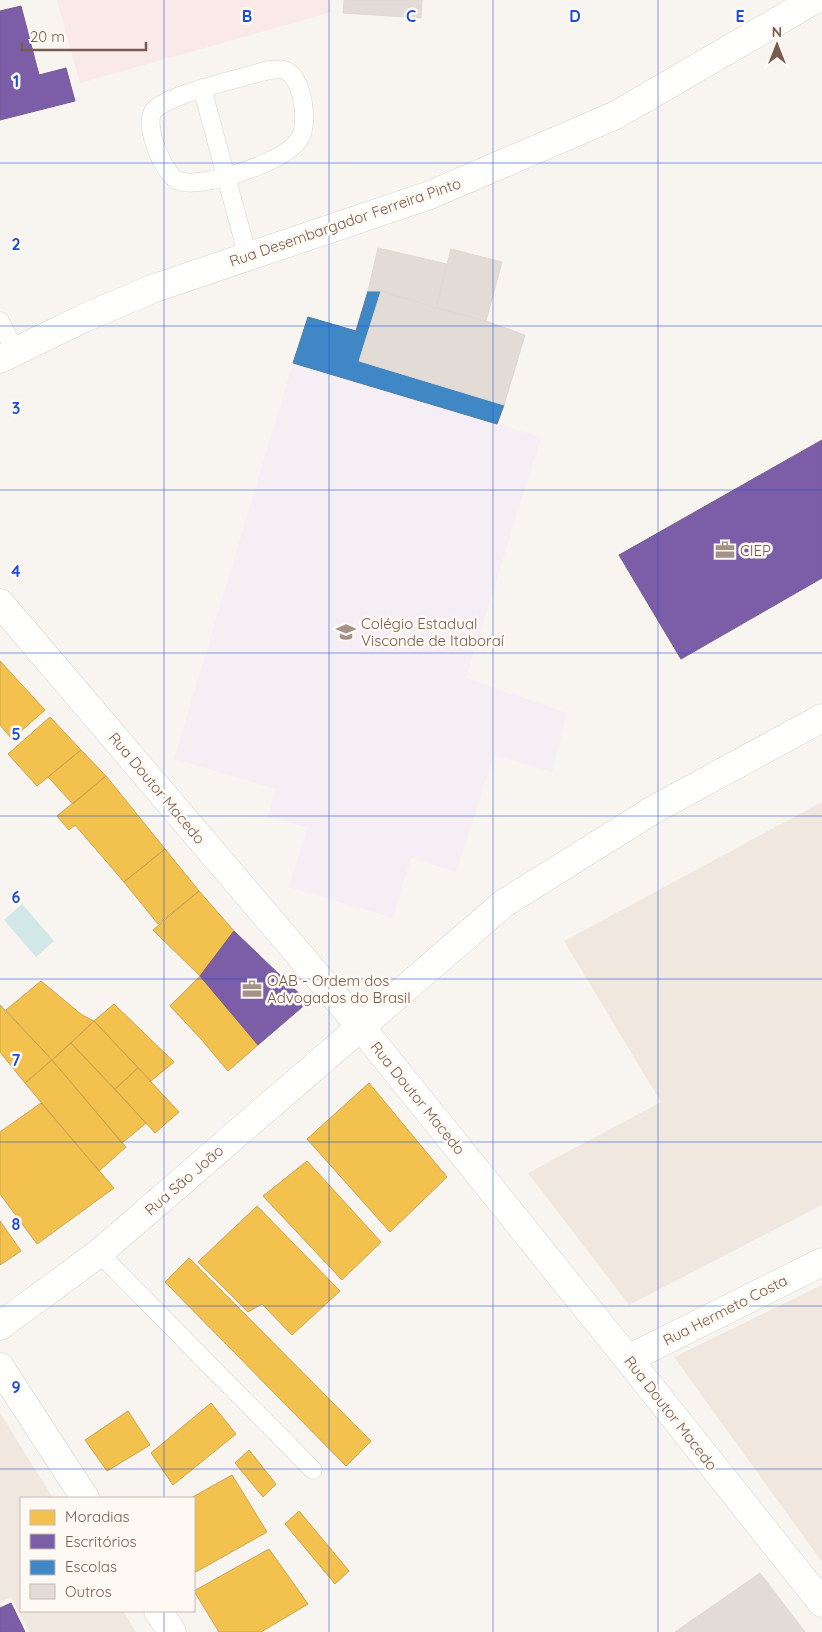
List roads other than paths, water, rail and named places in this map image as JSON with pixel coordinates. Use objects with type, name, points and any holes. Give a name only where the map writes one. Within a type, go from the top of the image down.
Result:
[{"type":"street","name":"Rua Desembargador Ferreira Pinto","points":[[7,355],[84,318],[152,289],[430,195],[616,115],[814,0]]},
{"type":"street","name":"Rua Doutor Macedo","points":[[0,603],[360,1026],[822,1603]]},
{"type":"street","name":"Rua São João","points":[[0,1326],[99,1253],[503,904],[653,810],[822,718]]},
{"type":"street","name":"Rua Hermeto Costa","points":[[628,1359],[822,1262]]},
{"type":"street","points":[[0,1367],[84,1497]]},
{"type":"street","points":[[159,1612],[172,1632]]},
{"type":"lane","points":[[269,70],[285,70],[294,76],[301,92],[304,122],[301,138],[290,149],[274,160],[225,177],[191,183],[179,181],[169,174],[151,135],[150,120],[153,110],[163,103],[202,88],[269,70]]},
{"type":"lane","points":[[202,88],[248,257]]},
{"type":"lane","points":[[0,321],[7,355]]},
{"type":"lane","points":[[99,1253],[313,1470]]},
{"type":"place","name":"CIEP","points":[[725,550]]},
{"type":"place","name":"Colégio Estadual Visconde de Itaboraí","points":[[346,632]]},
{"type":"place","name":"OAB - Ordem dos Advogados do Brasil","points":[[252,989]]}]
